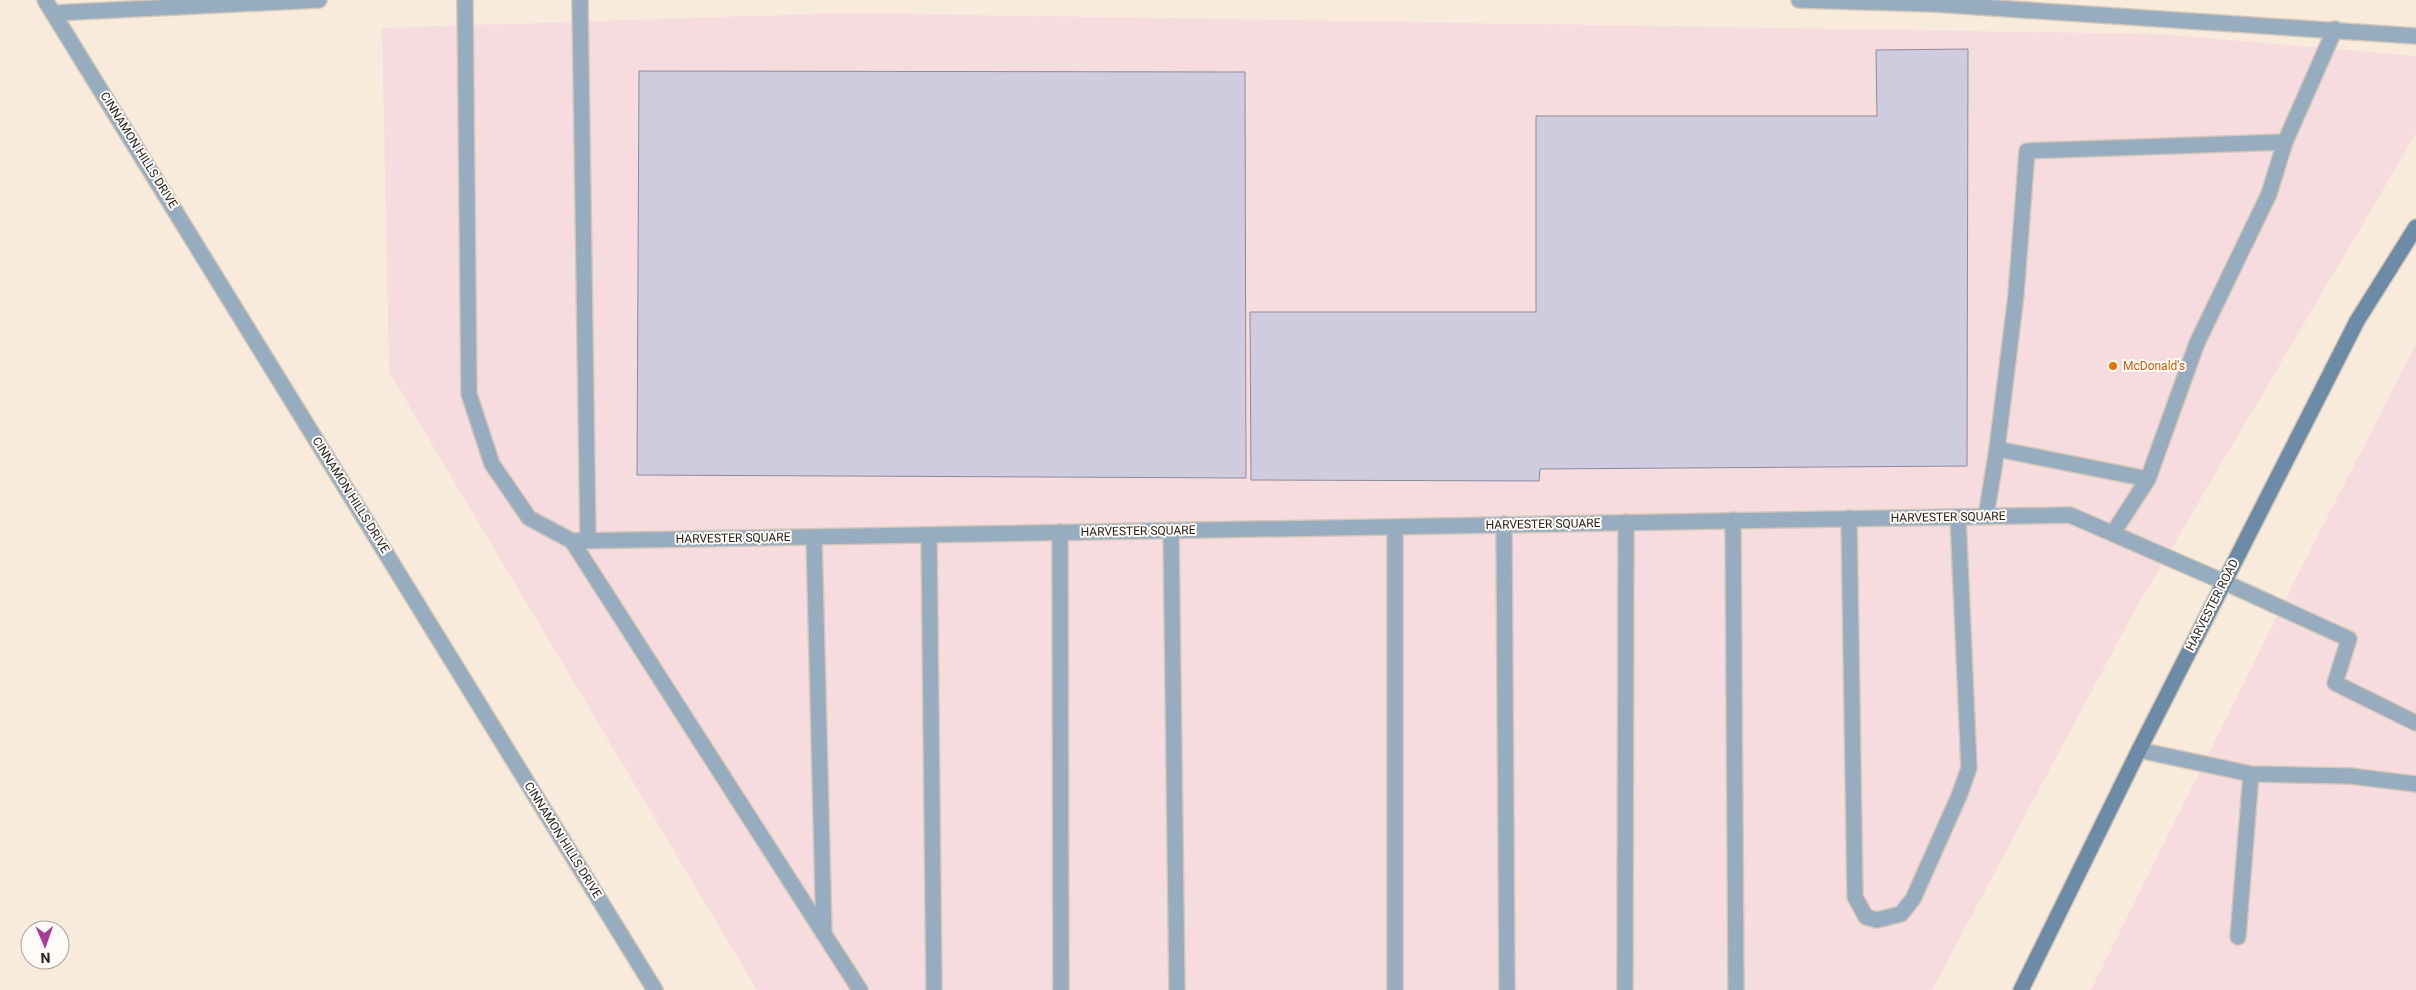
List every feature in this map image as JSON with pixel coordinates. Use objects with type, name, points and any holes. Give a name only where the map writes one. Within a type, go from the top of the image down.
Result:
[{"type":"main road","name":"HARVESTER ROAD","points":[[2020,990],[2139,750],[2357,321],[2416,227]]},
{"type":"street","points":[[49,7],[319,0]]},
{"type":"street","points":[[465,0],[469,394],[492,464],[529,518],[572,541],[860,990]]},
{"type":"street","points":[[580,0],[588,540]]},
{"type":"street","points":[[1799,0],[1934,4],[2335,29],[2416,36]]},
{"type":"street","name":"CINNAMON HILLS DRIVE","points":[[49,7],[118,115],[655,990]]},
{"type":"street","points":[[2113,533],[2148,479],[2197,343],[2269,194],[2285,142],[2335,29]]},
{"type":"street","points":[[1986,516],[1997,449],[2016,295],[2027,151],[2285,142]]},
{"type":"street","points":[[1997,449],[2148,479]]},
{"type":"street","name":"HARVESTER SQUARE","points":[[572,541],[2070,515],[2350,639],[2335,683],[2416,723]]},
{"type":"street","points":[[1849,518],[1855,897],[1866,917],[1877,920],[1901,914],[1913,899],[1959,796],[1969,768],[1958,517]]},
{"type":"street","points":[[1733,520],[1736,990]]},
{"type":"street","points":[[1625,990],[1626,522]]},
{"type":"street","points":[[1504,524],[1507,990]]},
{"type":"street","points":[[1395,527],[1395,990]]},
{"type":"street","points":[[1171,530],[1177,990]]},
{"type":"street","points":[[1060,532],[1061,990]]},
{"type":"street","points":[[929,535],[934,990]]},
{"type":"street","points":[[814,536],[824,934]]},
{"type":"street","points":[[2139,750],[2252,774],[2350,776],[2416,784]]},
{"type":"street","points":[[2238,937],[2252,774]]},
{"type":"shaded area","points":[[844,13],[2158,34],[2416,56],[2416,134],[2135,610],[1932,990],[757,990],[389,372],[382,28]]},
{"type":"shaded area","points":[[2416,344],[2416,990],[2091,990],[2293,584]]},
{"type":"building","points":[[1968,49],[1967,466],[1540,469],[1539,481],[1251,480],[1250,312],[1536,312],[1536,116],[1877,116],[1876,50]]},
{"type":"building","points":[[639,71],[1245,72],[1246,478],[637,475]]},
{"type":"place","name":"McDonald's","points":[[2113,366]]}]
